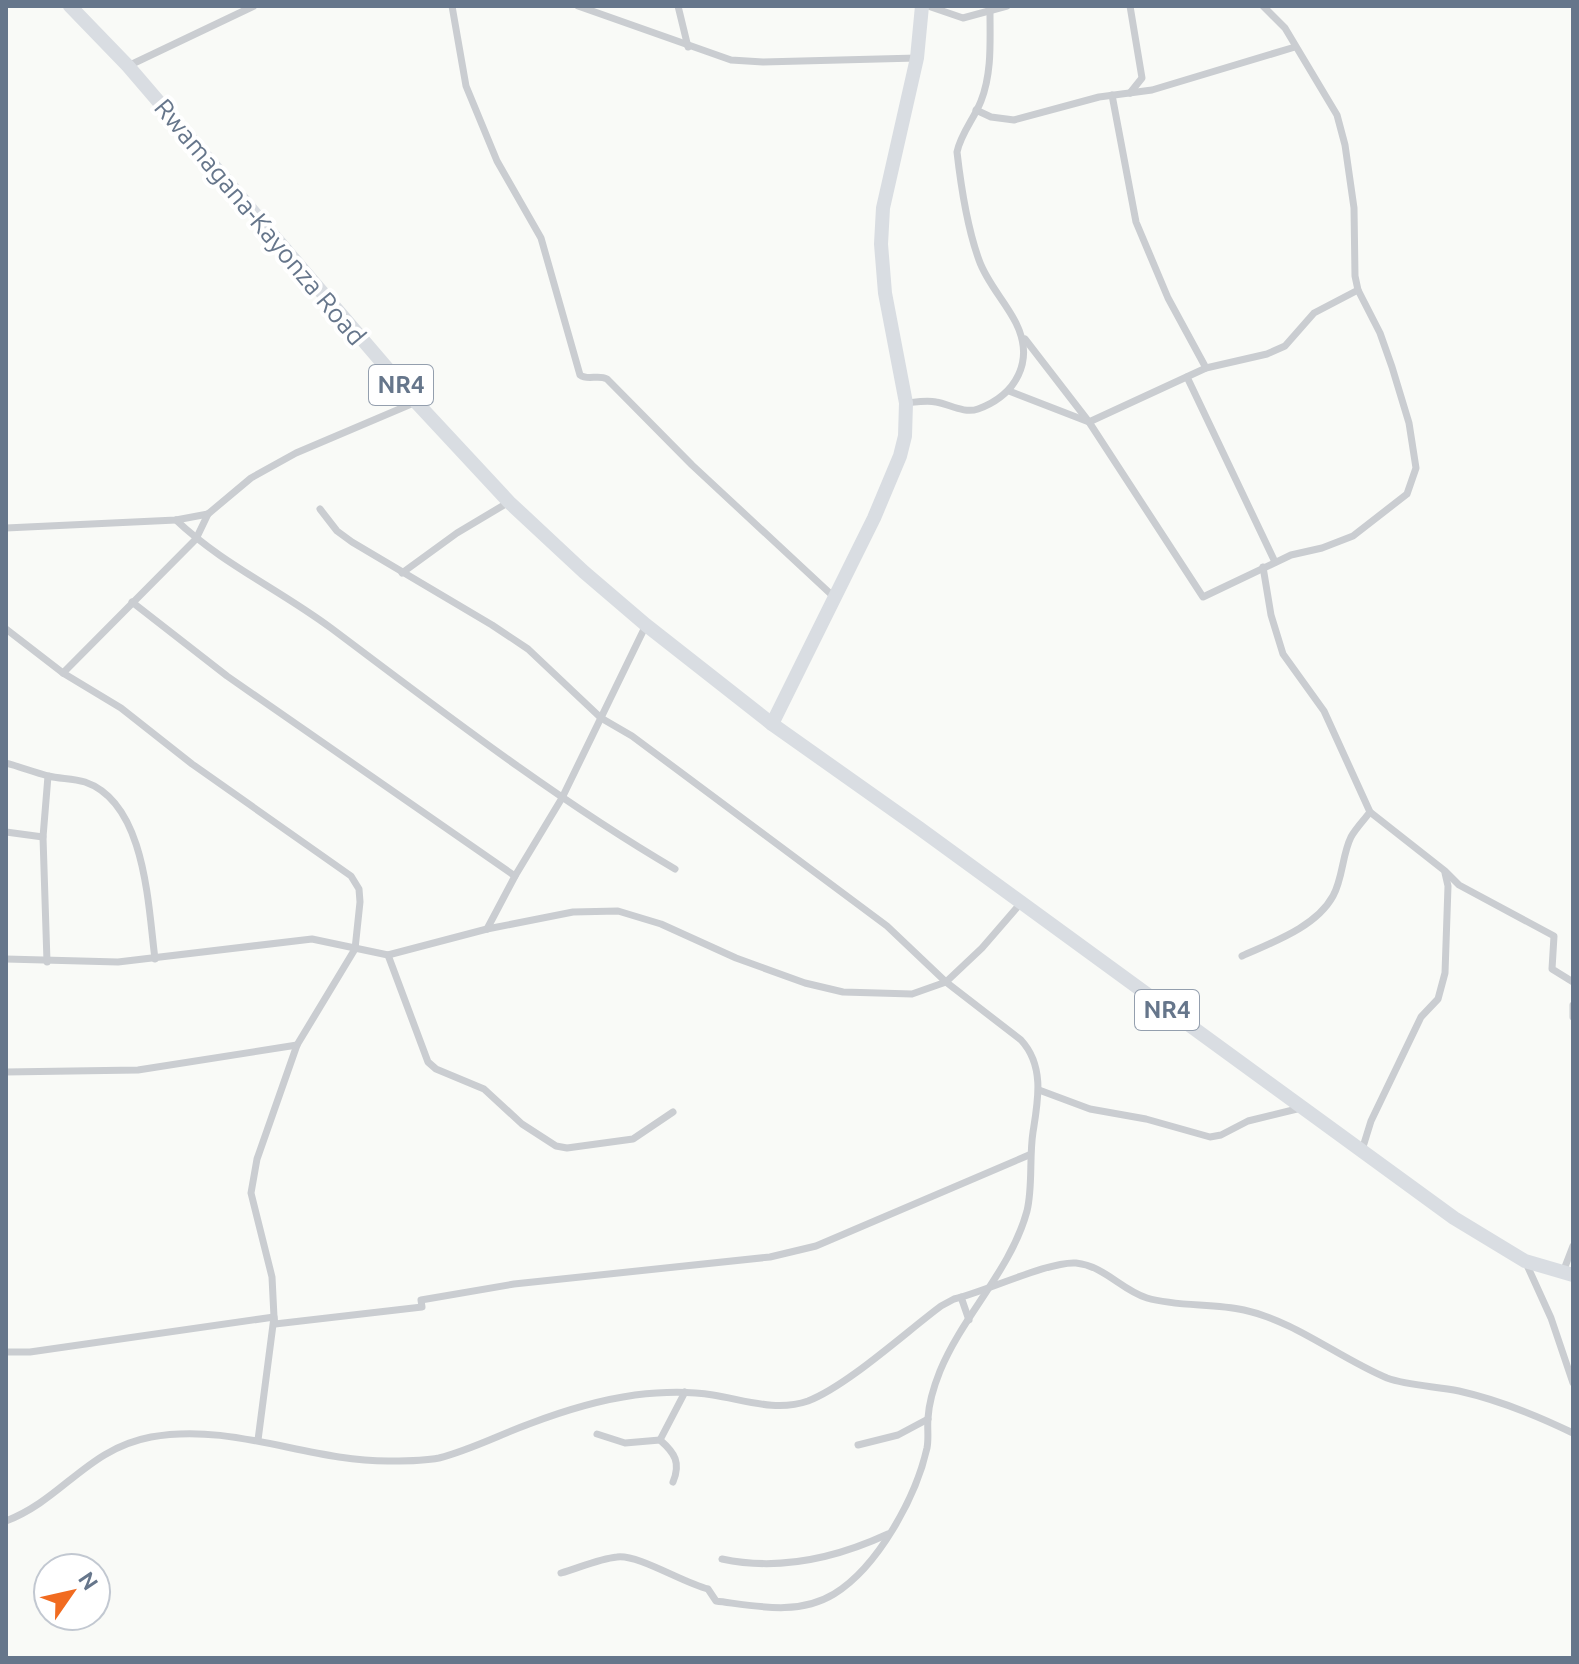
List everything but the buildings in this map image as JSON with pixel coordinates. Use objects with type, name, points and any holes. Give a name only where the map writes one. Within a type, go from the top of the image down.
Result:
[{"type":"highway","name":"Rwamagana-Kayonza Road","points":[[70,6],[128,66],[335,312],[509,502],[646,625],[772,724]]},
{"type":"highway","points":[[772,724],[900,456],[905,436],[906,403],[890,323],[881,244],[883,208],[917,58],[925,6]]},
{"type":"highway","name":"NR4","points":[[772,724],[1454,1218],[1525,1261],[1568,1273]]},
{"type":"street","points":[[128,66],[238,9],[254,6]]},
{"type":"street","points":[[452,6],[466,86],[497,161],[541,238],[580,375],[607,379],[692,465],[834,597]]},
{"type":"street","points":[[578,6],[731,60],[917,58]]},
{"type":"street","points":[[678,6],[688,47]]},
{"type":"street","points":[[925,6],[963,18],[1007,6]]},
{"type":"street","points":[[1130,6],[1142,78],[1130,93]]},
{"type":"street","points":[[1020,334],[1089,422],[1203,597],[1275,562],[1353,536],[1407,494],[1416,468],[1409,423],[1380,333],[1358,290],[1354,208],[1345,145],[1337,115],[1285,28],[1263,6]]},
{"type":"street","points":[[906,403],[934,401],[967,410],[977,409],[1009,391],[1019,378],[1024,363],[1024,345],[1017,324],[984,273],[977,256],[957,152],[960,139],[981,100],[989,64],[990,13]]},
{"type":"street","points":[[976,110],[991,117],[1014,120],[1112,95],[1152,90],[1295,47]]},
{"type":"street","points":[[1112,95],[1136,222],[1168,298],[1206,368]]},
{"type":"street","points":[[1009,391],[1089,422],[1206,368],[1267,354],[1285,346],[1314,313],[1358,290]]},
{"type":"street","points":[[1187,377],[1275,562]]},
{"type":"street","points":[[63,673],[196,539],[208,514],[251,478],[296,453],[416,402]]},
{"type":"street","points":[[402,573],[457,533],[509,502]]},
{"type":"street","points":[[320,509],[337,531],[528,649],[601,718],[632,736],[887,926],[946,982],[1006,1027],[1028,1048],[1039,1090],[1029,1155],[1027,1211],[990,1289],[941,1367],[931,1394],[928,1444],[922,1468],[890,1534],[856,1577],[835,1593],[810,1605],[777,1608],[716,1601],[708,1589],[619,1556],[561,1573]]},
{"type":"street","points":[[6,528],[176,520],[208,514]]},
{"type":"street","points":[[176,520],[196,539],[327,625],[450,720],[617,835],[675,869]]},
{"type":"street","points":[[1263,567],[1271,615],[1283,654],[1324,711],[1370,812],[1459,885],[1554,936],[1552,969],[1573,982]]},
{"type":"street","points":[[132,602],[227,676],[515,876]]},
{"type":"street","points":[[487,929],[562,798],[646,625]]},
{"type":"street","points":[[6,629],[63,673],[121,708],[204,772],[351,876],[359,889],[355,949],[297,1045],[257,1159],[251,1193],[272,1277],[275,1324],[422,1307],[421,1300],[514,1284],[770,1257],[816,1246],[1029,1155]]},
{"type":"street","points":[[6,763],[48,776],[86,782],[107,796],[125,819],[139,851],[155,959]]},
{"type":"street","points":[[47,962],[43,837],[48,776]]},
{"type":"street","points":[[1242,956],[1296,929],[1326,906],[1335,893],[1351,837],[1370,812]]},
{"type":"street","points":[[6,832],[43,837]]},
{"type":"street","points":[[1362,1150],[1371,1121],[1421,1017],[1438,999],[1445,973],[1448,886],[1445,871]]},
{"type":"street","points":[[6,959],[118,962],[312,939],[388,955],[487,929],[573,912],[618,911],[661,924],[736,958],[791,978],[843,992],[912,994],[946,982],[982,948],[1021,903]]},
{"type":"street","points":[[388,955],[428,1062],[436,1069],[484,1089],[522,1124],[556,1146],[576,1148],[633,1139],[673,1112]]},
{"type":"street","points":[[1573,1005],[1573,1017]]},
{"type":"street","points":[[6,1072],[138,1070],[297,1045]]},
{"type":"street","points":[[1039,1090],[1090,1109],[1146,1119],[1210,1137],[1221,1135],[1248,1121],[1304,1107]]},
{"type":"street","points":[[1568,1273],[1573,1246]]},
{"type":"street","points":[[1525,1261],[1551,1318],[1573,1383]]},
{"type":"street","points":[[6,1521],[42,1503],[111,1449],[148,1438],[189,1432],[258,1440],[298,1451],[337,1456],[387,1461],[436,1459],[585,1406],[635,1395],[685,1392],[750,1404],[787,1406],[809,1400],[856,1371],[941,1306],[1037,1272],[1073,1263],[1112,1276],[1147,1297],[1243,1310],[1268,1317],[1347,1360],[1391,1379],[1459,1391],[1510,1405],[1573,1433]]},
{"type":"street","points":[[961,1297],[969,1320]]},
{"type":"street","points":[[6,1352],[30,1352],[274,1317]]},
{"type":"street","points":[[258,1440],[274,1317]]},
{"type":"street","points":[[660,1440],[685,1392]]},
{"type":"street","points":[[858,1445],[898,1435],[928,1419]]},
{"type":"street","points":[[597,1434],[625,1443],[660,1440]]},
{"type":"street","points":[[660,1440],[676,1457],[678,1470],[673,1482]]},
{"type":"street","points":[[722,1559],[749,1565],[818,1559],[861,1547],[890,1534]]}]
